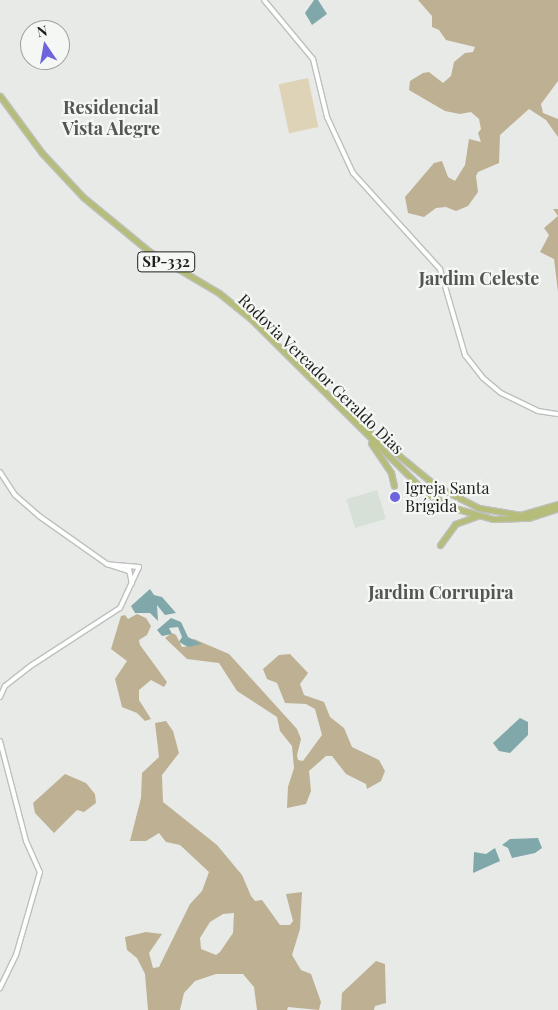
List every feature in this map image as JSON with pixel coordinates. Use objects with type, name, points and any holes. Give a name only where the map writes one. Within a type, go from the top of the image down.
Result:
[{"type":"main road","name":"Rodovia Vereador Geraldo Dias","points":[[0,96],[42,153],[83,197],[150,252],[232,302],[426,493],[446,505],[478,516],[520,519],[558,508]]},
{"type":"main road","points":[[345,413],[365,426],[436,486],[478,508],[520,515]]},
{"type":"main road","points":[[367,436],[391,473],[394,486]]},
{"type":"main road","name":"Rodovia Vereador Geraldo Dias","points":[[478,516],[520,515],[558,504]]},
{"type":"main road","points":[[440,545],[455,524],[478,516]]},
{"type":"street","points":[[264,0],[313,59],[330,125],[353,173],[440,269],[465,355],[483,378],[501,393],[538,411],[558,414]]},
{"type":"street","points":[[0,472],[15,495],[39,516],[108,564],[138,572]]},
{"type":"street","points":[[0,696],[5,686],[29,667],[120,608],[138,572],[137,565],[108,564]]},
{"type":"street","points":[[131,565],[132,584]]},
{"type":"street","points":[[0,741],[26,841],[40,872],[16,955],[0,988]]},
{"type":"shaded area","points":[[418,0],[558,0],[558,81],[541,104],[543,113],[558,119],[558,137],[546,120],[529,109],[500,135],[499,163],[478,172],[476,176],[478,192],[468,206],[456,211],[446,207],[436,208],[424,217],[408,213],[405,197],[434,163],[442,161],[448,177],[455,181],[465,165],[469,139],[481,142],[478,133],[481,129],[479,119],[471,112],[460,114],[445,111],[409,90],[410,81],[423,73],[429,72],[443,83],[451,76],[454,62],[465,53],[473,52],[475,47],[446,40],[439,30],[432,27],[432,16]]},
{"type":"shaded area","points":[[308,78],[318,127],[289,133],[279,84]]},
{"type":"shaded area","points":[[553,209],[558,209],[558,216]]},
{"type":"shaded area","points":[[558,216],[558,292],[554,259],[540,252],[549,235],[544,228]]},
{"type":"shaded area","points":[[377,490],[386,519],[355,528],[346,499]]},
{"type":"shaded area","points":[[137,614],[146,618],[151,626],[147,635],[139,640],[140,645],[167,682],[164,687],[151,680],[139,690],[139,700],[151,719],[145,721],[137,713],[122,707],[115,679],[127,661],[111,649],[121,616],[125,615],[128,619]]},
{"type":"shaded area","points":[[172,633],[176,635],[182,647],[191,646],[189,641],[194,639],[229,654],[297,729],[301,739],[297,755],[298,760],[303,761],[322,735],[315,709],[306,704],[285,703],[277,683],[267,679],[263,669],[279,655],[290,654],[308,673],[300,684],[304,695],[324,702],[330,717],[344,728],[352,747],[379,760],[385,771],[381,781],[367,789],[366,784],[346,774],[332,756],[326,756],[309,771],[311,791],[306,804],[287,808],[288,787],[294,768],[292,746],[280,731],[277,717],[237,691],[219,663],[187,659],[165,638]]},
{"type":"shaded area","points":[[166,721],[173,731],[179,753],[162,775],[163,802],[217,845],[242,875],[251,896],[255,901],[262,900],[280,925],[290,925],[293,921],[286,894],[302,892],[300,929],[292,955],[301,970],[311,974],[321,1002],[319,1010],[288,1007],[287,1010],[257,1010],[254,987],[243,974],[216,974],[195,981],[184,993],[180,1010],[148,1010],[145,974],[137,958],[127,950],[125,937],[146,932],[162,934],[149,953],[153,968],[159,967],[190,904],[202,891],[209,872],[180,845],[166,842],[159,833],[146,841],[130,841],[141,798],[142,773],[159,757],[155,723]],"holes":[[[234,913],[233,933],[216,955],[201,949],[200,938],[210,922],[223,914]]]},
{"type":"shaded area","points":[[65,774],[86,783],[95,794],[96,803],[84,812],[77,810],[54,833],[35,813],[33,803]]},
{"type":"shaded area","points":[[376,961],[385,964],[386,1003],[375,1006],[374,1010],[341,1010],[342,993]]},
{"type":"water","points":[[314,0],[318,0],[327,14],[312,25],[305,13]]},
{"type":"water","points":[[150,589],[154,595],[162,597],[176,613],[165,615],[157,605],[158,621],[150,613],[135,613],[131,606]]},
{"type":"water","points":[[171,618],[181,622],[188,637],[202,644],[188,647],[179,642],[182,637],[178,627],[169,628],[172,634],[162,636],[157,630]]},
{"type":"water","points":[[520,718],[528,722],[528,735],[510,753],[499,751],[493,743]]},
{"type":"water","points":[[538,838],[542,848],[535,853],[512,858],[508,848],[502,845],[510,839]]},
{"type":"water","points":[[495,848],[500,861],[473,873],[474,852],[486,854]]},
{"type":"place","name":"Igreja Santa Brígida","points":[[395,497]]},
{"type":"district","name":"Residencial Vista Alegre","points":[[111,118]]},
{"type":"district","name":"Jardim Celeste","points":[[479,278]]},
{"type":"district","name":"Jardim Corrupira","points":[[441,592]]}]
